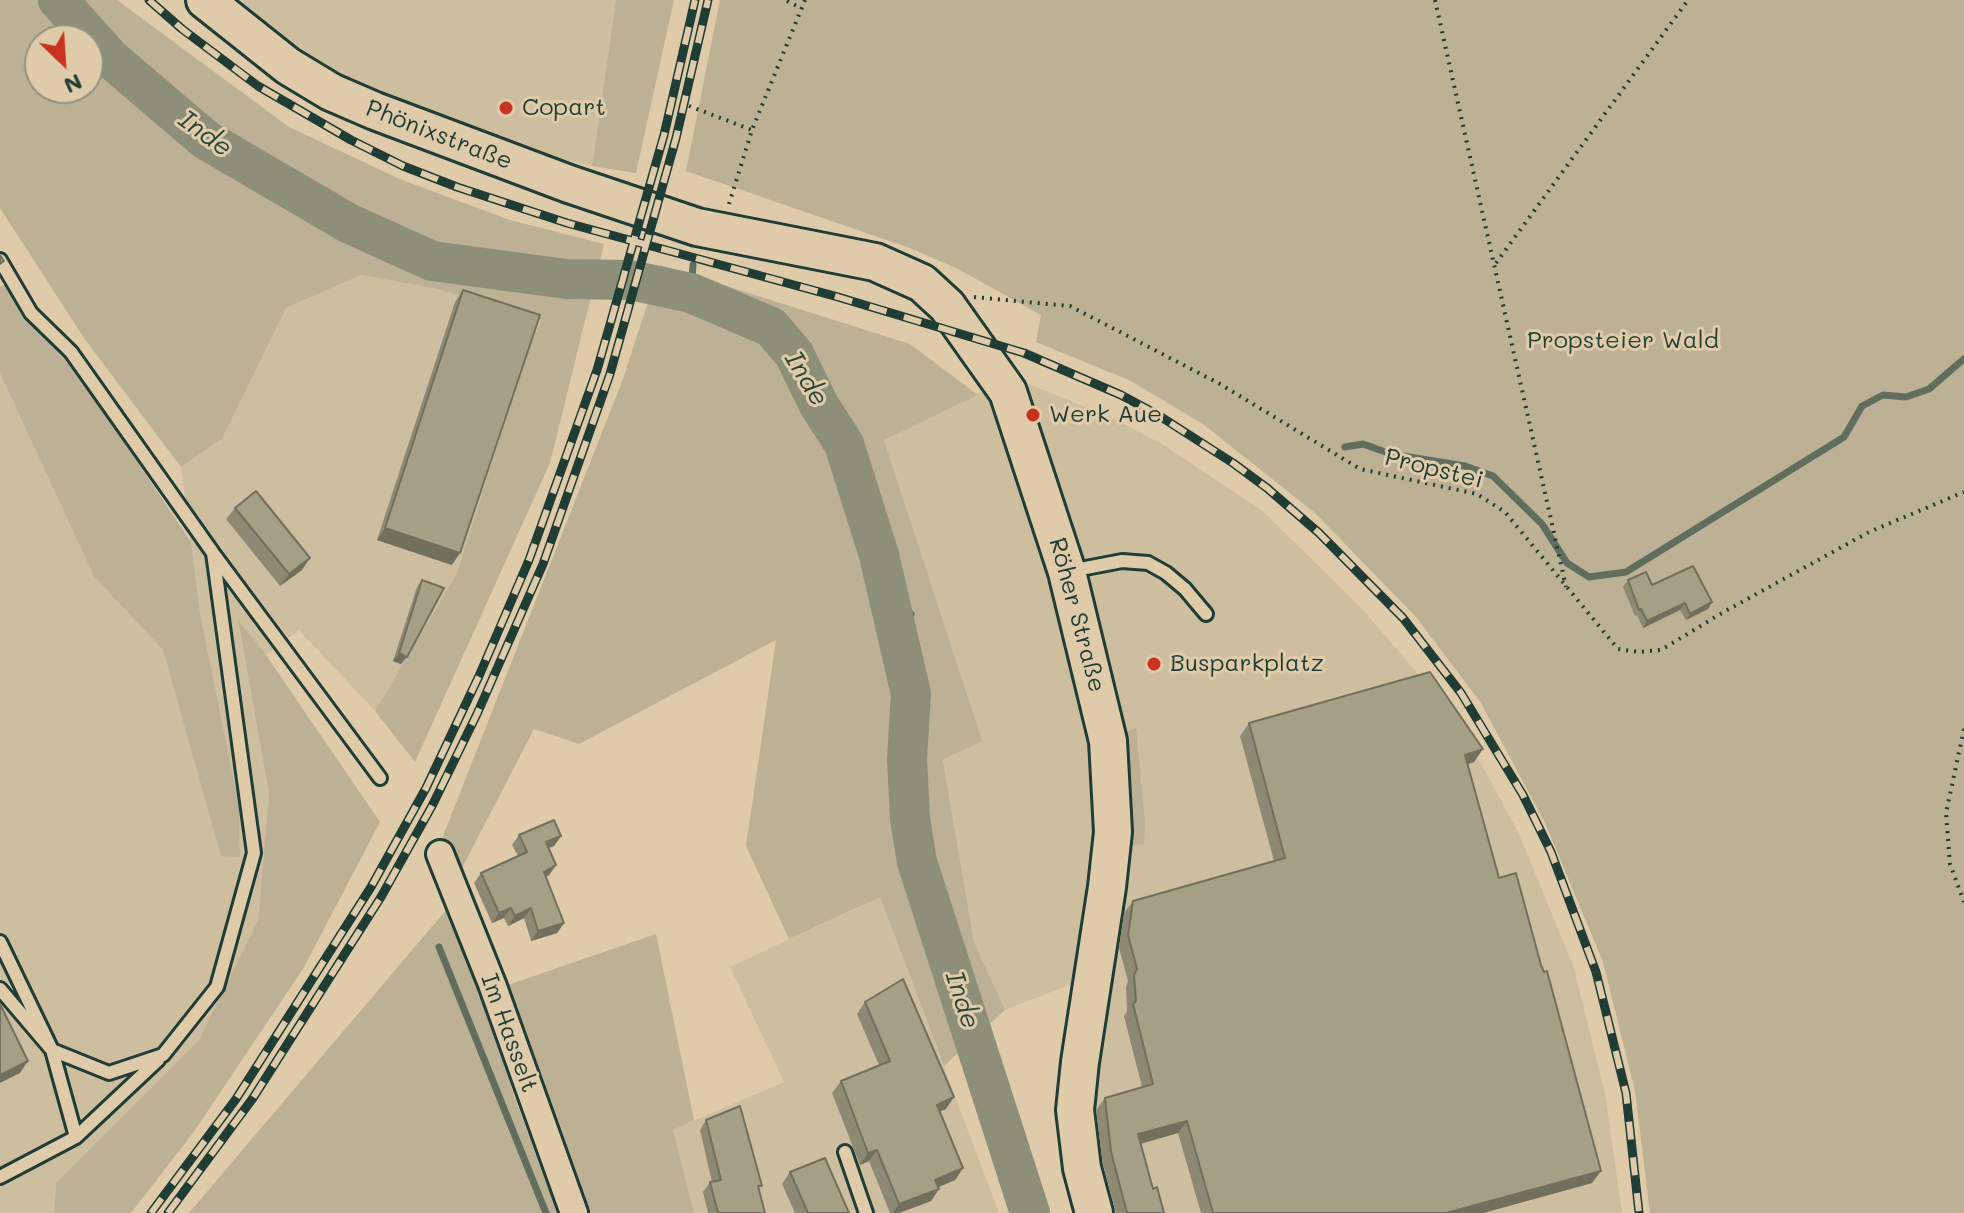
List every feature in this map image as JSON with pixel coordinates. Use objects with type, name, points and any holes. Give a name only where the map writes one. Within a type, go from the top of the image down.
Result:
[{"type":"main road","name":"Phönixstraße","points":[[205,0],[288,66],[331,92],[569,184],[709,230]]},
{"type":"main road","name":"Röher Straße","points":[[709,230],[875,262],[922,283],[947,306],[1008,392],[1067,572],[1108,741],[1113,832],[1075,1110],[1082,1168],[1094,1213]]},
{"type":"street","name":"Im Hasselt","points":[[440,854],[492,984],[574,1213]]},
{"type":"lane","points":[[0,260],[31,313],[71,352],[213,553],[380,778]]},
{"type":"lane","points":[[0,1177],[76,1137],[163,1055],[217,987],[254,853],[213,553]]},
{"type":"lane","points":[[1067,572],[1122,561],[1148,563],[1176,581],[1206,614]]},
{"type":"lane","points":[[0,942],[52,1050],[76,1137]]},
{"type":"lane","points":[[0,989],[52,1050],[109,1073],[163,1055]]},
{"type":"lane","points":[[845,1152],[866,1213]]},
{"type":"path","points":[[709,230],[726,214],[752,130],[805,0]]},
{"type":"path","points":[[1435,0],[1567,590]]},
{"type":"path","points":[[1496,263],[1688,0]]},
{"type":"path","points":[[787,1],[801,8]]},
{"type":"path","points":[[689,106],[752,130]]},
{"type":"path","name":"Propstei","points":[[966,333],[963,296],[1070,306],[1220,384],[1360,469],[1477,494],[1505,512],[1618,649],[1639,652],[1661,650],[1869,532],[1964,492]]},
{"type":"path","points":[[1964,729],[1946,813],[1950,864],[1964,902]]},
{"type":"shaded area","name":"Copart","points":[[223,0],[616,0],[592,166],[483,140],[339,76],[252,25]]},
{"type":"shaded area","points":[[361,275],[438,289],[543,320],[528,349],[457,573],[375,711],[299,630],[266,655],[238,622],[269,795],[258,920],[199,1040],[56,1183],[54,1213],[0,1213],[0,373],[94,575],[163,650],[221,855],[240,857],[239,806],[200,613],[181,467],[222,439],[286,308]]},
{"type":"shaded area","points":[[1011,377],[1108,416],[1164,445],[1265,513],[1362,609],[1457,719],[1519,834],[1574,968],[1605,1093],[1622,1213],[1101,1213],[1079,981],[1005,1010],[974,942],[943,760],[981,741],[884,440]]},
{"type":"shaded area","points":[[880,897],[999,1213],[694,1213],[672,1130],[784,1082],[730,967]]},
{"type":"green space","points":[[0,0],[117,0],[289,127],[402,180],[510,220],[604,244],[550,463],[415,762],[375,711],[457,573],[528,349],[542,320],[438,289],[361,275],[286,308],[222,439],[181,467],[84,338],[0,208]]},
{"type":"green space","points":[[616,0],[674,0],[636,173],[592,166]]},
{"type":"green space","name":"Propsteier Wald","points":[[720,0],[1964,0],[1964,1213],[1650,1213],[1635,1091],[1603,962],[1545,823],[1481,703],[1416,617],[1315,513],[1203,424],[1131,381],[1036,342],[1041,315],[958,269],[910,248],[686,171]]},
{"type":"green space","points":[[660,265],[910,344],[978,395],[884,440],[982,741],[943,760],[974,942],[1005,1010],[944,1066],[880,897],[789,939],[746,846],[776,640],[579,744],[534,729],[460,872],[443,836],[623,379]]},
{"type":"green space","points":[[6,284],[25,318],[67,357],[191,542],[200,613],[239,806],[240,857],[221,856],[163,650],[94,576],[0,373],[0,287]]},
{"type":"green space","points":[[238,620],[266,655],[380,822],[303,969],[193,1133],[131,1213],[54,1213],[56,1183],[199,1040],[258,920],[269,794]]},
{"type":"green space","points":[[1136,728],[1145,822],[1144,844],[1133,845],[1125,732]]},
{"type":"green space","points":[[452,903],[512,1090],[558,1213],[189,1213]]},
{"type":"green space","points":[[656,934],[694,1120],[673,1130],[694,1213],[587,1213],[505,986]]},
{"type":"building","points":[[463,290],[540,315],[460,553],[385,528]]},
{"type":"building","points":[[256,491],[310,558],[289,574],[235,508]]},
{"type":"building","points":[[1693,566],[1712,602],[1690,614],[1685,603],[1647,621],[1639,610],[1628,580],[1646,572],[1652,585]]},
{"type":"building","points":[[422,580],[444,588],[407,657],[399,653]]},
{"type":"building","points":[[1430,672],[1483,749],[1465,755],[1499,878],[1516,873],[1541,965],[1544,972],[1547,971],[1601,1171],[1446,1213],[1213,1213],[1187,1121],[1138,1134],[1153,1189],[1157,1187],[1164,1213],[1127,1213],[1111,1152],[1105,1098],[1153,1084],[1133,1004],[1136,1001],[1134,975],[1137,969],[1128,935],[1133,901],[1285,858],[1249,723]]},
{"type":"building","points":[[554,820],[561,836],[546,842],[556,865],[544,872],[564,923],[538,931],[531,908],[515,916],[511,908],[499,913],[481,873],[527,852],[519,835]]},
{"type":"building","points":[[903,979],[954,1097],[937,1105],[963,1168],[935,1180],[939,1189],[899,1204],[877,1150],[868,1153],[841,1081],[890,1061],[865,1002]]},
{"type":"building","points":[[0,1004],[28,1061],[0,1075]]},
{"type":"building","points":[[740,1106],[762,1186],[758,1186],[765,1213],[718,1213],[710,1182],[721,1180],[706,1120]]},
{"type":"building","points":[[825,1158],[849,1213],[808,1213],[790,1172]]},
{"type":"waterway","name":"Inde","points":[[58,0],[111,59],[206,140],[348,223],[432,261],[566,279],[630,280],[691,293],[771,327],[794,354],[819,405],[844,444],[879,555],[911,694],[907,759],[910,818],[917,862],[1030,1213]]},
{"type":"waterway","points":[[691,293],[693,265]]},
{"type":"waterway","points":[[1345,447],[1363,444],[1391,454],[1465,466],[1493,476],[1542,524],[1567,563],[1589,577],[1626,572],[1844,437],[1862,406],[1883,395],[1906,397],[1929,389],[1964,359]]},
{"type":"waterway","points":[[894,620],[911,614]]},
{"type":"waterway","points":[[439,947],[546,1213]]},
{"type":"railway","points":[[149,0],[258,86],[403,166],[567,223],[838,297],[1024,353],[1121,395],[1158,415],[1267,488],[1319,533],[1403,618],[1461,693],[1523,795],[1551,852],[1596,972],[1626,1093],[1639,1213]]},
{"type":"railway","points":[[151,1213],[236,1099],[371,887],[426,788],[479,676],[529,560],[597,370],[664,135],[695,0]]},
{"type":"railway","points":[[168,1213],[253,1098],[381,897],[432,806],[477,714],[543,564],[610,374],[676,138],[708,0]]},
{"type":"place","name":"Copart","points":[[506,108]]},
{"type":"place","name":"Werk Aue","points":[[1033,415]]},
{"type":"place","name":"Busparkplatz","points":[[1154,664]]}]
